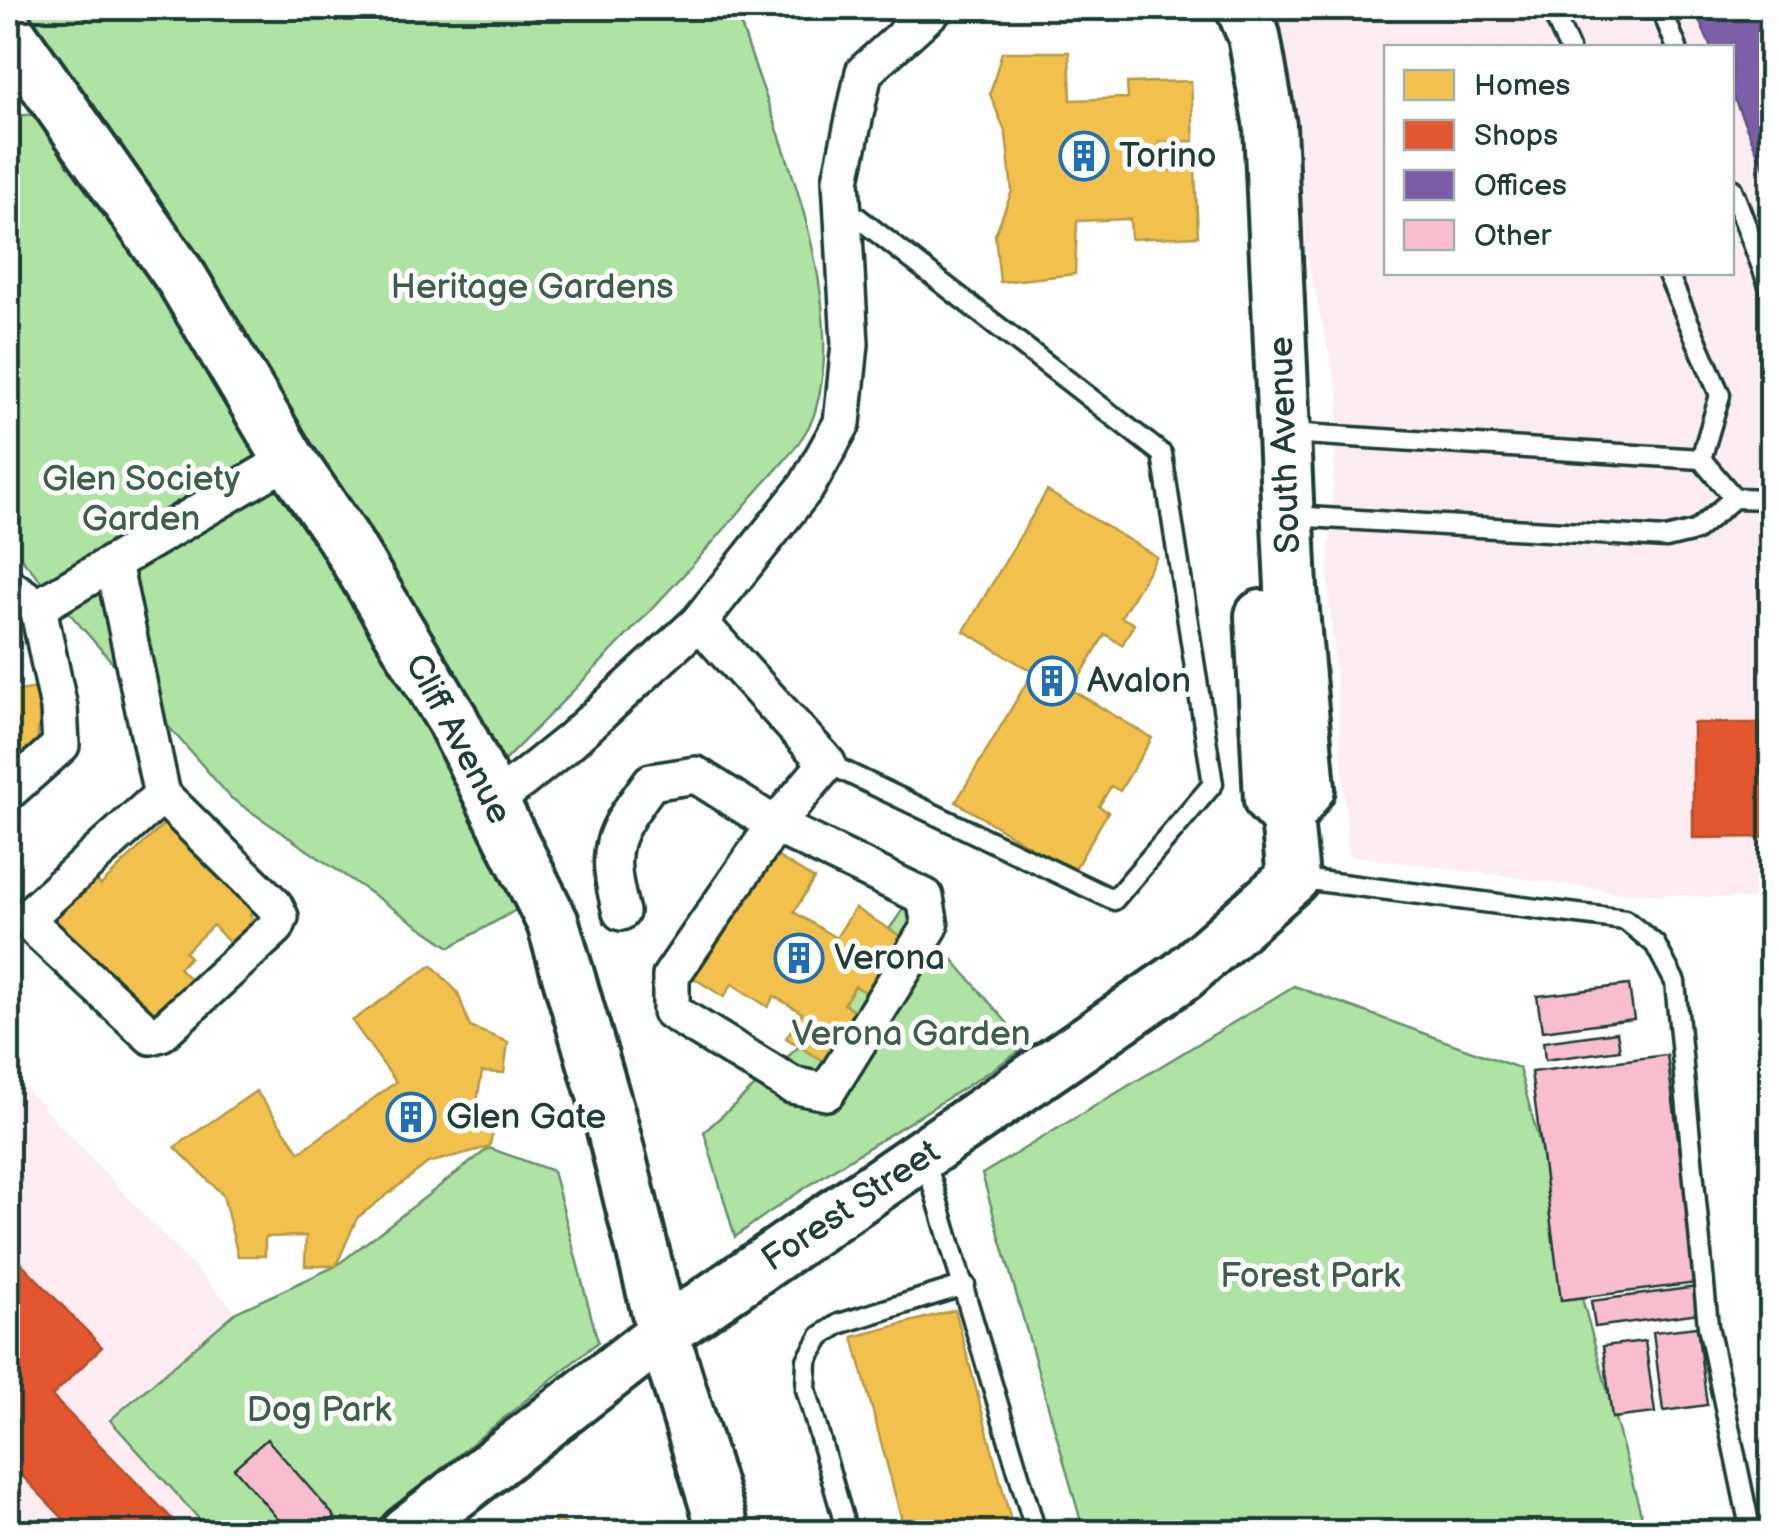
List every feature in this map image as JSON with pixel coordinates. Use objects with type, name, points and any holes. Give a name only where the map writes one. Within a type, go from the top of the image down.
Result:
[{"type":"street","points":[[1216,8],[1238,53],[1255,231],[1255,488],[1270,800],[1288,818]]},
{"type":"street","name":"South Avenue","points":[[1242,8],[1254,36],[1270,126],[1288,515],[1309,788],[1288,818],[1293,878]]},
{"type":"street","points":[[493,802],[569,742],[699,622],[807,486],[842,423],[850,344],[842,180],[864,72],[929,9]]},
{"type":"street","name":"Cliff Avenue","points":[[8,31],[182,279],[289,460],[342,536],[452,719],[553,923],[611,1122],[663,1333],[724,1532]]},
{"type":"street","points":[[38,607],[289,460]]},
{"type":"street","points":[[113,563],[162,795],[274,905],[280,916],[276,927],[161,1033],[152,1036],[36,928],[32,913],[162,795]]},
{"type":"street","points":[[8,586],[38,607],[59,708],[61,745],[8,792]]},
{"type":"street","points":[[621,912],[609,866],[619,826],[651,782],[696,775],[775,825],[925,897],[930,926],[827,1092],[792,1086],[671,1011],[671,976],[775,825],[826,762],[699,622]]},
{"type":"street","name":"Forest Street","points":[[406,1532],[663,1333],[1182,976],[1293,878]]},
{"type":"lane","points":[[1552,8],[1568,45]]},
{"type":"lane","points":[[1661,8],[1676,45]]},
{"type":"lane","points":[[1734,194],[1772,292]]},
{"type":"lane","points":[[826,762],[1114,900],[1213,784],[1162,454],[842,205]]},
{"type":"lane","points":[[1668,275],[1720,395],[1701,459]]},
{"type":"lane","points":[[1286,433],[1701,459],[1734,498]]},
{"type":"lane","points":[[1288,515],[1666,538],[1695,530],[1734,498],[1772,498]]},
{"type":"lane","points":[[1293,878],[1625,920],[1655,944],[1675,982],[1708,1326],[1752,1532]]},
{"type":"lane","points":[[924,1156],[1036,1532]]},
{"type":"lane","points":[[847,1532],[806,1388],[806,1360],[820,1336],[839,1324],[965,1285]]},
{"type":"shaded area","points":[[1251,8],[1771,8],[1771,900],[1626,893],[1349,855],[1328,576],[1339,398]]},
{"type":"shaded area","points":[[8,1070],[236,1312],[110,1420],[211,1532],[8,1532]]},
{"type":"green space","name":"Heritage Gardens","points":[[25,8],[726,8],[742,28],[790,168],[817,269],[823,367],[815,412],[788,457],[690,567],[496,769],[195,264]]},
{"type":"green space","name":"Glen Society Garden","points":[[44,114],[294,504],[413,703],[525,905],[450,947],[231,798],[8,543],[8,116]]},
{"type":"green space","name":"Verona Garden","points":[[906,905],[1027,1046],[735,1237],[704,1132],[822,1026]]},
{"type":"green space","name":"Forest Park","points":[[1294,986],[1519,1068],[1646,1532],[1084,1532],[982,1174]]},
{"type":"green space","name":"Dog Park","points":[[489,1148],[553,1171],[598,1342],[363,1532],[211,1532],[110,1420],[236,1312],[336,1266]]},
{"type":"building: Homes","name":"Torino","points":[[1002,52],[1069,52],[1071,100],[1128,98],[1127,83],[1191,81],[1194,141],[1159,142],[1160,171],[1195,169],[1198,236],[1131,239],[1130,219],[1077,221],[1075,274],[1000,282],[995,235],[1012,191],[1006,134],[990,94]]},
{"type":"building: Homes","name":"Avalon","points":[[1047,491],[1157,557],[1121,617],[1134,624],[1122,645],[1105,634],[1072,690],[1152,738],[1120,791],[1111,786],[1099,806],[1108,812],[1073,872],[956,802],[1033,672],[964,631]]},
{"type":"building: Homes","points":[[43,687],[36,751],[8,759],[8,688],[13,692]]},
{"type":"building: Homes","points":[[169,819],[209,861],[205,865],[256,909],[250,915],[260,926],[236,950],[213,925],[185,952],[190,957],[179,968],[198,987],[160,1023],[123,993],[53,920],[63,910],[60,906],[91,875],[101,885]]},
{"type":"building: Homes","name":"Verona","points":[[765,849],[814,879],[794,912],[836,938],[855,908],[910,942],[875,998],[855,986],[844,1004],[857,1012],[826,1063],[786,1038],[802,1013],[774,996],[768,1007],[732,984],[724,997],[689,975]]},
{"type":"building: Homes","name":"Glen Gate","points":[[432,965],[458,993],[470,1027],[508,1042],[504,1073],[482,1072],[474,1119],[498,1115],[489,1147],[428,1163],[357,1218],[336,1266],[305,1266],[306,1236],[265,1237],[265,1256],[238,1256],[223,1195],[175,1147],[256,1091],[300,1152],[396,1082],[352,1021]]},
{"type":"building: Homes","points":[[955,1310],[1014,1532],[905,1532],[853,1337]]},
{"type":"building: Homes","points":[[557,1519],[578,1532],[550,1532]]},
{"type":"building: Shops","points":[[1765,703],[1772,703],[1772,837],[1693,838],[1693,723],[1765,723]]},
{"type":"building: Shops","points":[[8,1249],[102,1347],[52,1396],[185,1532],[76,1532],[8,1461]]},
{"type":"building: Offices","points":[[1714,8],[1772,8],[1772,186],[1734,99],[1734,45],[1710,45],[1697,15]]},
{"type":"building: Other","points":[[1629,985],[1634,1019],[1542,1031],[1537,996]]},
{"type":"building: Other","points":[[1617,1032],[1620,1050],[1545,1060],[1543,1042]]},
{"type":"building: Other","points":[[1667,1055],[1697,1283],[1561,1300],[1531,1072]]},
{"type":"building: Other","points":[[1697,1287],[1700,1313],[1595,1327],[1591,1301]]},
{"type":"building: Other","points":[[1697,1327],[1707,1405],[1663,1411],[1653,1332]]},
{"type":"building: Other","points":[[1645,1341],[1655,1413],[1612,1418],[1603,1346]]},
{"type":"building: Other","points":[[267,1439],[335,1517],[317,1532],[289,1532],[234,1468]]},
{"type":"place","name":"Torino","points":[[1084,156]]},
{"type":"place","name":"Avalon","points":[[1052,681]]},
{"type":"place","name":"Verona","points":[[799,958]]},
{"type":"place","name":"Glen Gate","points":[[411,1117]]}]
